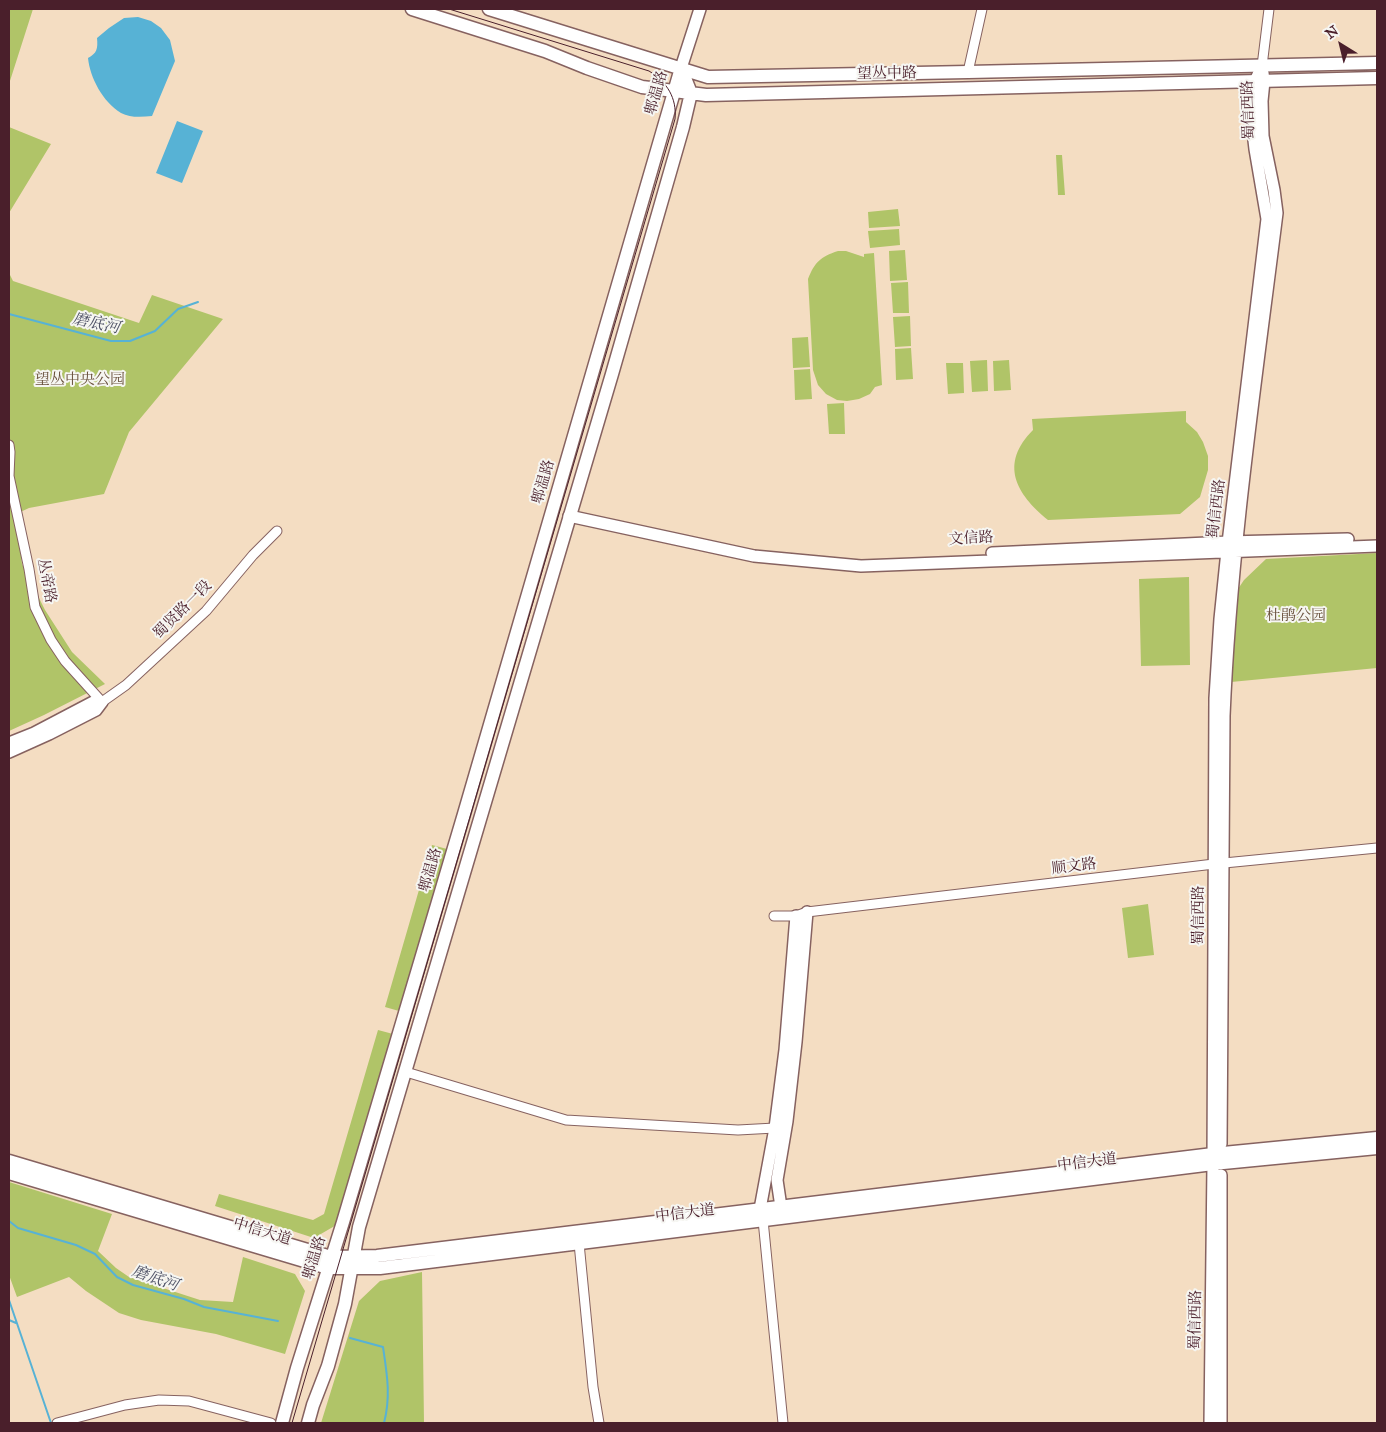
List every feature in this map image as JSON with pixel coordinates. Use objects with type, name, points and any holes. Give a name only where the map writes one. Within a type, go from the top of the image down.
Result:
[{"type":"main road","name":"望丛中路","points":[[412,9],[545,51],[642,87],[691,94],[1377,78]]},
{"type":"main road","name":"望丛中路","points":[[489,9],[708,77],[1377,63]]},
{"type":"main road","name":"郫温路","points":[[282,1423],[461,824],[681,68]]},
{"type":"main road","name":"郫温路","points":[[681,68],[691,94]]},
{"type":"main road","points":[[308,1423],[328,1366],[343,1313],[359,1228],[615,365],[691,94]]},
{"type":"main road","name":"中信大道","points":[[9,1173],[330,1263],[352,1262],[387,1255],[762,1215],[1377,1138]]},
{"type":"main road","name":"中信大道","points":[[352,1262],[380,1268],[578,1243],[762,1215],[780,1207],[1217,1158],[1377,1148]]},
{"type":"main road","name":"中信大道","points":[[9,1161],[330,1263]]},
{"type":"street","points":[[681,68],[700,9]]},
{"type":"street","points":[[968,72],[982,9]]},
{"type":"street","points":[[1262,66],[1269,9]]},
{"type":"street","name":"蜀信西路","points":[[1221,1423],[1217,1158],[1218,864],[1215,698],[1220,619],[1232,547],[1267,219],[1255,148],[1252,98],[1260,81],[1262,66]]},
{"type":"street","name":"丛帝路","points":[[9,445],[9,476],[30,569],[35,607],[51,640],[65,662],[102,702]]},
{"type":"street","points":[[570,514],[754,556],[861,566],[1377,538]]},
{"type":"street","name":"蜀贤路一段","points":[[9,752],[96,710],[102,702],[126,685],[206,611],[253,555],[277,531]]},
{"type":"street","points":[[1232,547],[1377,546]]},
{"type":"street","name":"蜀贤路一段","points":[[9,743],[34,733],[95,701],[102,702]]},
{"type":"street","name":"顺文路","points":[[774,916],[796,916],[807,912],[1218,864],[1377,848]]},
{"type":"street","points":[[780,1207],[777,1180],[795,1050],[807,912]]},
{"type":"street","points":[[783,1423],[762,1215],[776,1128],[796,916]]},
{"type":"street","points":[[406,1072],[566,1120],[738,1130],[776,1128]]},
{"type":"street","name":"蜀信西路","points":[[1210,1423],[1217,1158]]},
{"type":"street","points":[[578,1243],[593,1386],[599,1423]]},
{"type":"street","points":[[62,1422],[125,1405],[159,1400],[189,1401],[270,1423]]},
{"type":"green space","points":[[9,9],[33,9],[9,84]]},
{"type":"green space","points":[[9,127],[51,144],[9,213]]},
{"type":"green space","points":[[1056,155],[1062,155],[1065,195],[1058,195]]},
{"type":"green space","points":[[898,209],[900,226],[869,228],[868,212]]},
{"type":"green space","points":[[899,229],[900,245],[870,248],[868,231]]},
{"type":"green space","points":[[905,250],[907,280],[890,281],[889,251]]},
{"type":"green space","points":[[838,251],[846,251],[864,257],[864,254],[874,253],[882,385],[875,387],[870,394],[859,399],[847,401],[837,400],[826,394],[818,385],[813,370],[808,279],[819,261]]},
{"type":"green space","name":"望丛中央公园","points":[[9,273],[13,281],[139,323],[152,295],[223,319],[129,432],[104,494],[29,508],[16,514],[22,564],[45,610],[72,652],[105,684],[9,731]]},
{"type":"green space","points":[[908,282],[909,313],[893,313],[891,283]]},
{"type":"green space","points":[[910,316],[911,346],[895,347],[893,317]]},
{"type":"green space","points":[[808,337],[810,367],[793,368],[792,338]]},
{"type":"green space","points":[[911,348],[913,379],[896,380],[895,349]]},
{"type":"green space","points":[[987,360],[988,391],[972,392],[970,361]]},
{"type":"green space","points":[[1009,360],[1011,390],[994,391],[993,361]]},
{"type":"green space","points":[[946,363],[963,363],[964,393],[948,394]]},
{"type":"green space","points":[[810,369],[812,399],[795,400],[794,370]]},
{"type":"green space","points":[[844,403],[845,434],[829,434],[827,404]]},
{"type":"green space","points":[[1186,411],[1186,422],[1197,432],[1203,442],[1208,456],[1208,470],[1200,497],[1180,514],[1048,520],[1027,500],[1020,489],[1014,467],[1016,455],[1033,430],[1032,419]]},
{"type":"green space","name":"杜鹃公园","points":[[1377,553],[1377,668],[1231,682],[1238,589],[1244,580],[1266,559]]},
{"type":"green space","points":[[1189,577],[1190,665],[1141,666],[1139,579]]},
{"type":"green space","points":[[432,845],[447,849],[399,1011],[385,1007]]},
{"type":"green space","points":[[1148,904],[1154,955],[1128,958],[1122,908]]},
{"type":"green space","points":[[378,1030],[393,1034],[338,1224],[314,1238],[215,1206],[219,1194],[313,1220],[324,1214]]},
{"type":"green space","points":[[9,1182],[112,1214],[98,1251],[129,1277],[200,1300],[233,1302],[243,1257],[295,1274],[305,1291],[285,1354],[216,1334],[141,1320],[119,1313],[69,1277],[17,1297],[9,1275]]},
{"type":"green space","points":[[422,1272],[424,1423],[321,1423],[359,1301],[380,1281]]},
{"type":"water","points":[[138,17],[151,21],[161,28],[170,40],[175,61],[152,116],[140,117],[121,113],[109,103],[98,89],[91,73],[88,58],[96,50],[97,38],[109,28],[124,18]]},
{"type":"water","points":[[177,121],[203,131],[182,183],[156,173]]},
{"type":"waterway","name":"磨底河","points":[[9,314],[111,341],[130,341],[155,331],[178,309],[198,302]]},
{"type":"waterway","name":"磨底河","points":[[9,1221],[18,1228],[76,1245],[95,1254],[117,1277],[133,1285],[184,1299],[204,1307],[278,1321]]},
{"type":"waterway","name":"磨底河","points":[[9,1300],[51,1423]]},
{"type":"waterway","name":"磨底河","points":[[9,1320],[16,1323]]},
{"type":"waterway","name":"磨底河","points":[[350,1338],[383,1347],[388,1394],[384,1423]]},
{"type":"tram line","points":[[292,1423],[675,119],[674,104],[670,91],[661,80],[649,71],[449,9]]}]
